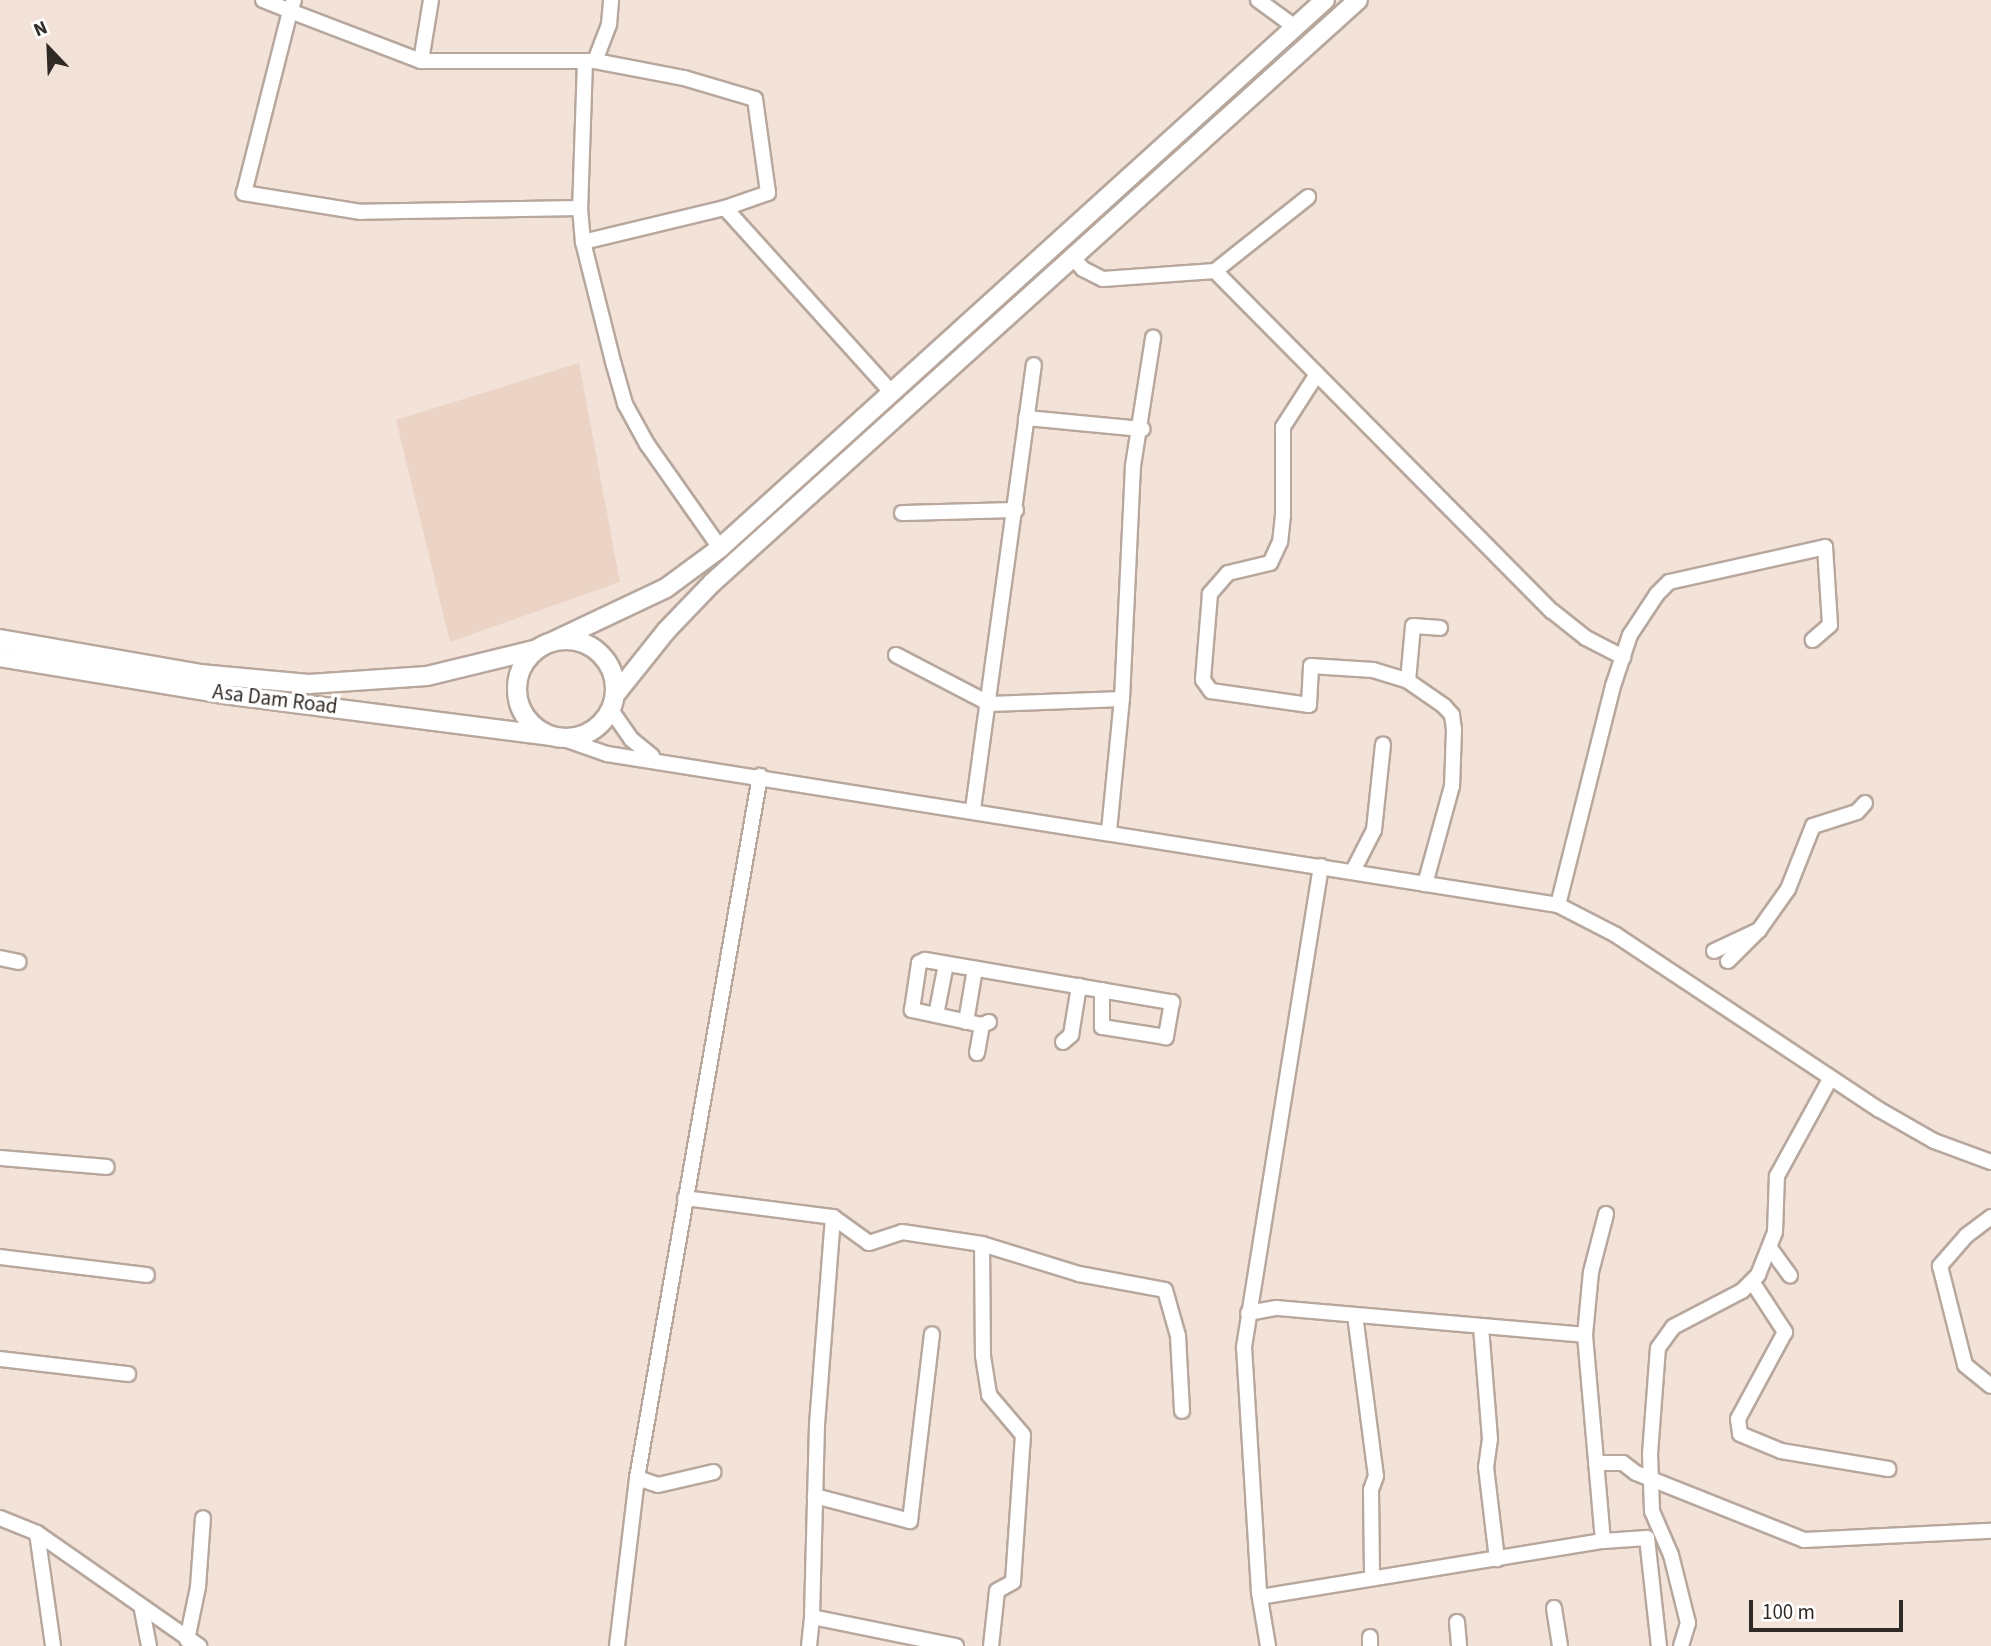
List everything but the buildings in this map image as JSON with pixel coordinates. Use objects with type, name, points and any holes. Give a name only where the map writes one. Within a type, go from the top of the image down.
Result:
[{"type":"main road","points":[[1325,0],[720,548],[666,588],[546,645],[521,670],[517,696],[528,721],[556,737],[591,732],[666,631],[712,583],[1071,256],[1358,0]]},
{"type":"main road","points":[[546,645],[586,644],[599,652],[609,664],[613,703]]},
{"type":"main road","name":"Asa Dam Road","points":[[8,649],[200,674],[309,684],[427,676],[546,645]]},
{"type":"main road","name":"Asa Dam Road","points":[[8,649],[223,694],[556,737]]},
{"type":"street","points":[[263,0],[292,5],[422,61],[590,61],[684,78],[755,99],[768,193],[725,208],[583,242]]},
{"type":"street","points":[[422,61],[431,0]]},
{"type":"street","points":[[611,0],[609,24],[590,61],[580,208],[583,242],[625,404],[720,548]]},
{"type":"street","points":[[1258,0],[1295,27]]},
{"type":"street","points":[[292,5],[244,193],[361,212],[580,208]]},
{"type":"street","points":[[1071,256],[1083,269],[1103,279],[1215,271],[1308,197]]},
{"type":"street","points":[[725,208],[892,393]]},
{"type":"street","points":[[1215,271],[1552,611],[1586,638],[1623,657]]},
{"type":"street","points":[[1109,831],[1122,699],[1133,466],[1142,429],[1153,338]]},
{"type":"street","points":[[973,809],[1034,365]]},
{"type":"street","points":[[1317,374],[1283,427],[1283,515],[1280,542],[1270,563],[1228,573],[1210,594],[1203,680],[1210,691],[1309,705],[1311,666],[1373,670],[1408,681],[1444,706],[1452,715],[1454,730],[1452,786],[1425,884]]},
{"type":"street","points":[[1026,418],[1142,429]]},
{"type":"street","points":[[902,513],[1016,510]]},
{"type":"street","points":[[1558,905],[1623,657],[1641,616],[1669,582],[1825,547],[1830,625],[1813,640]]},
{"type":"street","points":[[1408,681],[1413,626],[1440,628]]},
{"type":"street","points":[[896,655],[989,704],[1122,699]]},
{"type":"street","points":[[613,703],[631,739],[657,759]]},
{"type":"street","points":[[556,737],[607,754],[657,759],[973,809],[1558,905],[1616,935],[1830,1079],[1934,1141],[1991,1163]]},
{"type":"street","points":[[1353,871],[1374,830],[1383,744]]},
{"type":"street","points":[[617,1646],[637,1478],[760,776]]},
{"type":"street","points":[[1728,961],[1759,930],[1788,889],[1789,876],[1798,866],[1813,826],[1857,812],[1865,803]]},
{"type":"street","points":[[1268,1646],[1260,1597],[1244,1347],[1248,1312],[1283,1127],[1321,866]]},
{"type":"street","points":[[1714,951],[1759,930]]},
{"type":"street","points":[[0,958],[19,962]]},
{"type":"street","points":[[977,1053],[985,1023],[912,1010],[919,963],[946,964],[1079,986],[1172,1002],[1166,1037],[1102,1027],[1102,990]]},
{"type":"street","points":[[936,1016],[946,964]]},
{"type":"street","points":[[966,1021],[975,969]]},
{"type":"street","points":[[1063,1042],[1071,1035],[1079,986]]},
{"type":"street","points":[[1681,1646],[1688,1623],[1671,1556],[1652,1511],[1651,1479],[1658,1348],[1673,1328],[1753,1283],[1776,1232],[1777,1175],[1830,1079]]},
{"type":"street","points":[[0,1158],[107,1167]]},
{"type":"street","points":[[685,1198],[833,1217],[869,1243],[902,1232],[982,1244],[1079,1274],[1165,1290],[1178,1336],[1182,1411]]},
{"type":"street","points":[[1603,1541],[1585,1335],[1591,1272],[1606,1213]]},
{"type":"street","points":[[809,1646],[833,1217]]},
{"type":"street","points":[[1991,1217],[1958,1244],[1940,1266],[1965,1365],[1991,1386]]},
{"type":"street","points":[[982,1244],[982,1356],[989,1395],[1023,1435],[1013,1582],[997,1591],[991,1646]]},
{"type":"street","points":[[1770,1248],[1790,1276]]},
{"type":"street","points":[[0,1257],[147,1275]]},
{"type":"street","points":[[1753,1283],[1785,1332],[1738,1419],[1740,1434],[1781,1451],[1888,1469]]},
{"type":"street","points":[[1248,1312],[1277,1308],[1585,1335]]},
{"type":"street","points":[[1355,1315],[1376,1476],[1371,1490],[1372,1577]]},
{"type":"street","points":[[1481,1327],[1490,1439],[1486,1467],[1497,1559]]},
{"type":"street","points":[[816,1496],[910,1521],[932,1334]]},
{"type":"street","points":[[0,1359],[128,1374]]},
{"type":"street","points":[[1596,1463],[1623,1463],[1651,1479],[1804,1540],[1991,1531]]},
{"type":"street","points":[[637,1478],[658,1485],[714,1472]]},
{"type":"street","points":[[0,1518],[37,1533],[142,1610],[193,1643],[203,1518]]},
{"type":"street","points":[[37,1533],[53,1646]]},
{"type":"street","points":[[1260,1597],[1313,1591],[1372,1577],[1603,1541],[1647,1538],[1658,1646]]},
{"type":"street","points":[[1553,1608],[1560,1646]]},
{"type":"street","points":[[142,1610],[149,1646]]},
{"type":"street","points":[[812,1617],[956,1646]]},
{"type":"street","points":[[1457,1622],[1459,1646]]},
{"type":"shaded area","points":[[579,363],[620,582],[450,642],[396,420]]}]
